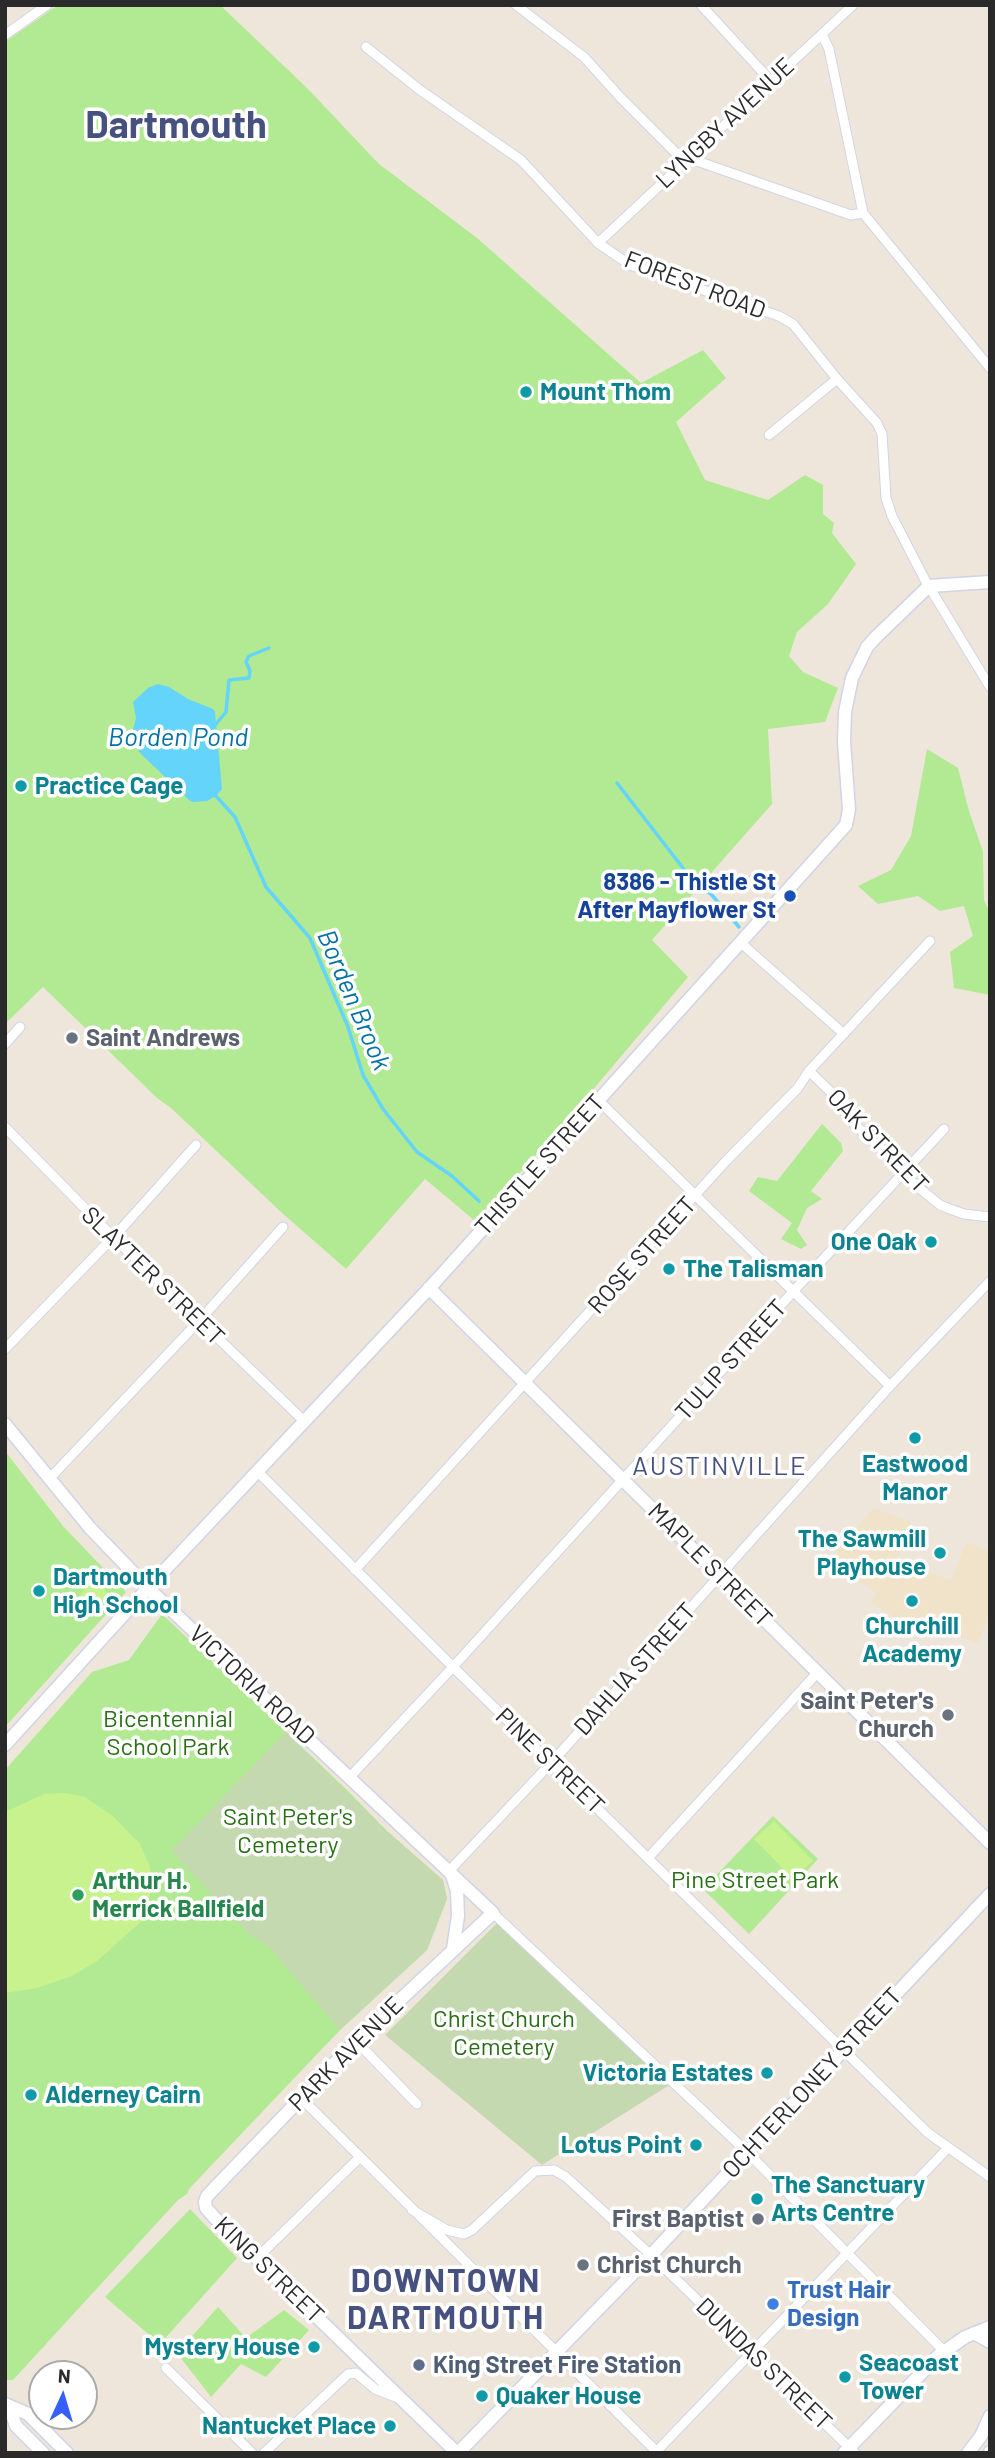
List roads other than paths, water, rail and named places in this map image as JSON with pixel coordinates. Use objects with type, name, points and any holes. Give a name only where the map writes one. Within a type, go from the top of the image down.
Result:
[{"type":"main road","points":[[929,586],[990,582]]},
{"type":"main road","name":"THISTLE STREET","points":[[5,1745],[429,1288],[846,825],[849,809],[845,712],[852,678],[867,647],[876,636],[929,586]]},
{"type":"main road","name":"MAPLE STREET","points":[[429,1288],[990,1843]]},
{"type":"main road","name":"VICTORIA ROAD","points":[[5,1424],[90,1528],[148,1588],[493,1913]]},
{"type":"main road","points":[[451,1873],[457,1891],[458,1916],[453,1949]]},
{"type":"main road","name":"OCHTERLONEY STREET","points":[[458,2453],[651,2255],[990,1894]]},
{"type":"main road","name":"PARK AVENUE","points":[[205,2202],[207,2196],[356,2041],[493,1913]]},
{"type":"main road","name":"KING STREET","points":[[205,2202],[206,2208],[214,2217],[398,2398],[458,2453]]},
{"type":"main road","points":[[849,2451],[944,2350],[990,2327]]},
{"type":"main road","points":[[974,2333],[990,2342]]},
{"type":"main road","points":[[6,2408],[16,2426],[43,2453]]},
{"type":"main road","points":[[6,2408],[28,2414],[67,2453]]},
{"type":"main road","points":[[968,2453],[986,2437],[990,2416]]},
{"type":"street","points":[[5,35],[47,5]]},
{"type":"street","points":[[516,5],[584,57],[671,149],[687,159],[700,161],[851,215],[863,213]]},
{"type":"street","points":[[701,5],[770,80]]},
{"type":"street","name":"LYNGBY AVENUE","points":[[598,243],[853,5]]},
{"type":"street","points":[[822,34],[829,49],[863,213],[990,368]]},
{"type":"street","name":"FOREST ROAD","points":[[366,47],[420,90],[521,160],[598,243],[630,265],[787,320],[798,330],[880,428],[888,505],[929,586],[990,687]]},
{"type":"street","points":[[769,435],[837,379]]},
{"type":"street","name":"ROSE STREET","points":[[355,1570],[726,1161],[746,1143],[797,1088],[809,1071],[930,942]]},
{"type":"street","points":[[741,943],[844,1034]]},
{"type":"street","points":[[5,1044],[20,1027]]},
{"type":"street","name":"OAK STREET","points":[[809,1071],[835,1096],[853,1122],[905,1171],[913,1183],[940,1205],[964,1214],[990,1217]]},
{"type":"street","points":[[598,1100],[890,1386]]},
{"type":"street","name":"SLAYTER STREET","points":[[5,1127],[113,1237],[305,1422]]},
{"type":"street","name":"TULIP STREET","points":[[349,1777],[453,1667],[944,1129]]},
{"type":"street","points":[[5,1349],[113,1237],[196,1145]]},
{"type":"street","points":[[50,1478],[199,1321],[283,1227]]},
{"type":"street","name":"DAHLIA STREET","points":[[451,1873],[890,1386],[990,1281]]},
{"type":"street","name":"PINE STREET","points":[[258,1472],[928,2133],[990,2177]]},
{"type":"street","points":[[648,1858],[818,1672]]},
{"type":"street","name":"VICTORIA ROAD","points":[[493,1913],[747,2152],[944,2350]]},
{"type":"street","points":[[356,2041],[417,2104]]},
{"type":"street","points":[[301,2098],[656,2452],[948,2148]]},
{"type":"street","points":[[257,2258],[359,2158]]},
{"type":"street","name":"DUNDAS STREET","points":[[412,2210],[447,2230],[464,2234],[472,2230],[535,2171],[554,2170],[566,2177],[651,2255],[849,2451]]},
{"type":"street","points":[[166,2368],[252,2453]]},
{"type":"street","points":[[264,2453],[351,2373],[359,2375],[375,2389],[398,2398]]},
{"type":"water","name":"Borden Pond","points":[[158,684],[169,687],[215,712],[222,789],[207,801],[189,800],[140,753],[134,743],[132,733],[136,718],[133,702],[148,688]]},
{"type":"waterway","points":[[216,724],[226,712],[229,680],[249,678],[250,671],[246,662],[249,656],[269,648]]},
{"type":"waterway","points":[[617,783],[697,886],[711,894],[739,927]]},
{"type":"waterway","name":"Borden Brook","points":[[216,796],[235,817],[266,887],[310,938],[348,1027],[363,1075],[383,1109],[417,1152],[452,1176],[479,1201]]},
{"type":"place","name":"Mount Thom","points":[[526,392]]},
{"type":"place","name":"Practice Cage","points":[[21,786]]},
{"type":"place","name":"8386 - Thistle St After Mayflower St","points":[[790,896]]},
{"type":"place","name":"Saint Andrews","points":[[72,1038]]},
{"type":"place","name":"One Oak","points":[[931,1242]]},
{"type":"place","name":"The Talisman","points":[[669,1269]]},
{"type":"place","name":"Eastwood Manor","points":[[915,1438]]},
{"type":"place","name":"The Sawmill Playhouse","points":[[940,1553]]},
{"type":"place","name":"Dartmouth High School","points":[[39,1591]]},
{"type":"place","name":"Churchill Academy","points":[[912,1601]]},
{"type":"place","name":"Saint Peter's Church","points":[[948,1715]]},
{"type":"place","name":"Arthur H. Merrick Ballfield","points":[[78,1895]]},
{"type":"place","name":"Victoria Estates","points":[[767,2073]]},
{"type":"place","name":"Alderney Cairn","points":[[31,2095]]},
{"type":"place","name":"Lotus Point","points":[[696,2145]]},
{"type":"place","name":"The Sanctuary Arts Centre","points":[[757,2199]]},
{"type":"place","name":"First Baptist","points":[[758,2219]]},
{"type":"place","name":"Christ Church","points":[[583,2265]]},
{"type":"place","name":"Trust Hair Design","points":[[773,2304]]},
{"type":"place","name":"Mystery House","points":[[314,2347]]},
{"type":"place","name":"King Street Fire Station","points":[[419,2365]]},
{"type":"place","name":"Seacoast Tower","points":[[845,2377]]},
{"type":"place","name":"Quaker House","points":[[482,2396]]},
{"type":"place","name":"Nantucket Place","points":[[390,2426]]},
{"type":"district","name":"Dartmouth","points":[[176,125]]},
{"type":"district","name":"AUSTINVILLE","points":[[720,1466]]},
{"type":"district","name":"DOWNTOWN DARTMOUTH","points":[[446,2300]]},
{"type":"park label","name":"Bicentennial School Park","points":[[168,1733]]},
{"type":"park label","name":"Saint Peter's Cemetery","points":[[288,1831]]},
{"type":"park label","name":"Pine Street Park","points":[[755,1880]]},
{"type":"park label","name":"Christ Church Cemetery","points":[[504,2033]]}]
